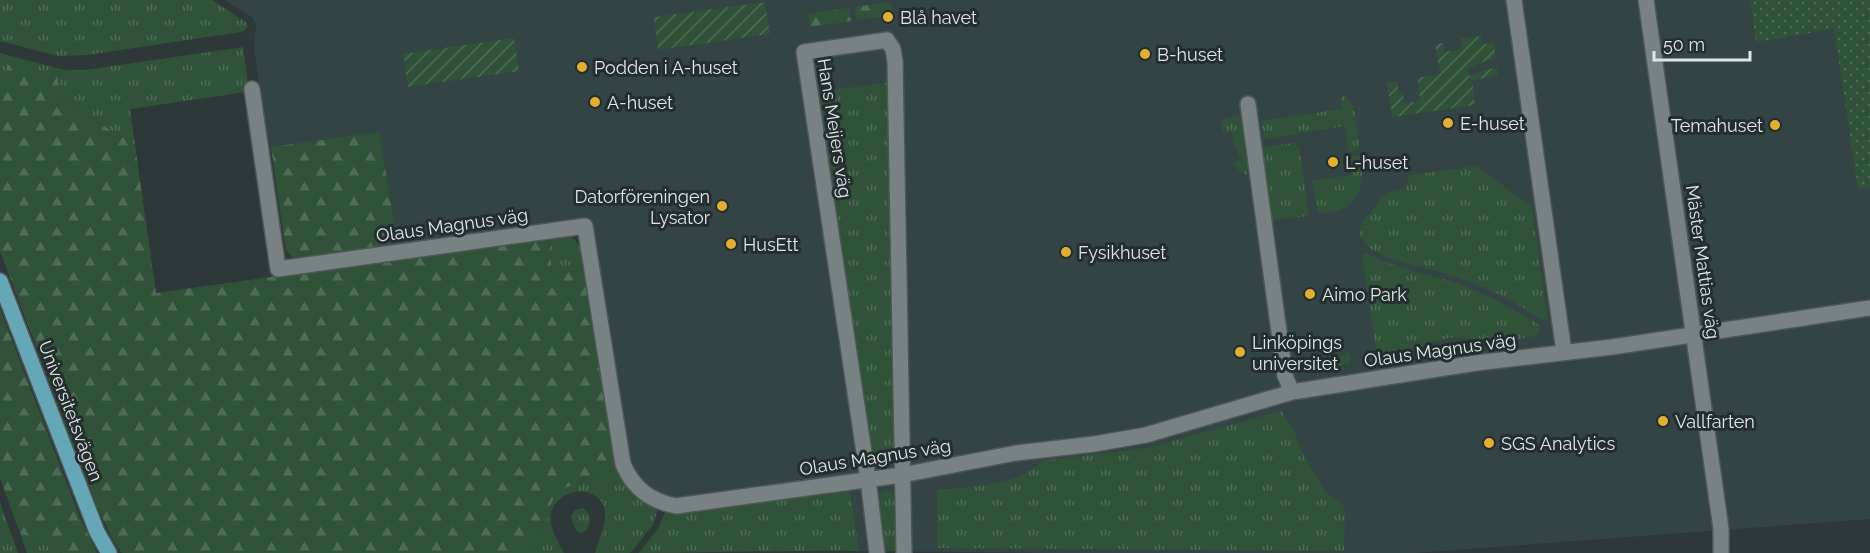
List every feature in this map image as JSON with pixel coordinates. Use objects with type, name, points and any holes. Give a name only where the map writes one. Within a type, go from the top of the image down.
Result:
[{"type":"main road","name":"Universitetsvägen","points":[[0,281],[97,532],[109,553]]},
{"type":"street","points":[[1514,0],[1564,352]]},
{"type":"street","name":"Mäster Mattias väg","points":[[1646,0],[1721,529],[1728,553]]},
{"type":"street","name":"Hans Meijers väg","points":[[877,553],[804,52],[887,40],[892,49],[895,68],[904,553]]},
{"type":"street","name":"Olaus Magnus väg","points":[[252,89],[278,269],[585,226],[622,464],[632,482],[641,491],[664,504],[676,506],[902,475],[1016,453],[1146,435],[1292,392],[1476,363],[1870,308]]},
{"type":"street","points":[[1248,104],[1285,376],[1292,392]]},
{"type":"street","name":"Mäster Mattias väg","points":[[1721,529],[1721,553]]},
{"type":"shaded area","name":"Linköpings universitet","points":[[225,0],[1870,0],[1870,519],[1414,553],[859,551],[848,476],[678,501],[663,497],[636,478],[627,460],[589,218],[398,244],[379,133],[271,147],[265,126],[254,47],[256,25],[253,18]]},
{"type":"green space","points":[[0,0],[212,0],[246,22],[248,26],[241,32],[87,55],[58,56],[0,41]]},
{"type":"green space","points":[[1750,0],[1870,0],[1870,187],[1858,189],[1834,29],[1756,42]]},
{"type":"green space","points":[[765,2],[770,34],[658,50],[654,17]]},
{"type":"green space","points":[[891,2],[893,15],[857,20],[855,7]]},
{"type":"green space","points":[[849,8],[851,21],[810,27],[808,14]]},
{"type":"green space","points":[[1481,36],[1482,44],[1494,43],[1496,57],[1468,68],[1469,76],[1497,67],[1498,76],[1472,80],[1475,105],[1392,117],[1387,83],[1397,82],[1399,94],[1403,94],[1404,103],[1420,101],[1418,78],[1440,74],[1435,45],[1443,43],[1445,52],[1462,49],[1461,39]]},
{"type":"green space","points":[[514,38],[519,71],[408,87],[403,54]]},
{"type":"green space","points":[[243,47],[248,84],[246,92],[130,109],[135,145],[7,66],[7,94],[0,94],[0,53],[64,70],[85,70]]},
{"type":"green space","points":[[7,65],[57,75],[60,99],[135,145],[156,293],[549,238],[552,274],[585,270],[619,470],[559,490],[551,504],[547,520],[537,541],[525,553],[122,553],[98,509],[0,251],[0,94],[7,94]]},
{"type":"green space","points":[[891,82],[897,454],[871,459],[818,92]]},
{"type":"green space","points":[[1341,96],[1347,97],[1354,107],[1360,150],[1349,152],[1345,126],[1263,139],[1261,121],[1342,109]]},
{"type":"green space","points":[[1237,116],[1242,119],[1250,171],[1246,175],[1233,164],[1241,159],[1232,133],[1222,134],[1222,119]]},
{"type":"green space","points":[[379,132],[398,244],[299,258],[292,257],[286,250],[271,147]]},
{"type":"green space","points":[[1293,143],[1299,147],[1300,151],[1309,216],[1271,220],[1261,148]]},
{"type":"green space","points":[[1361,155],[1362,180],[1352,202],[1335,212],[1318,212],[1312,181],[1352,175],[1350,157]]},
{"type":"green space","points":[[1476,166],[1532,207],[1548,320],[1535,316],[1516,303],[1472,283],[1380,254],[1370,248],[1361,237],[1360,230],[1363,223],[1381,198],[1390,192],[1405,189],[1410,175]]},
{"type":"green space","points":[[565,235],[578,244],[585,270],[552,274],[549,238]]},
{"type":"green space","points":[[1366,253],[1388,263],[1480,292],[1538,324],[1539,331],[1536,336],[1502,342],[1448,338],[1386,360],[1379,355],[1376,348],[1362,254]]},
{"type":"green space","points":[[1284,299],[1293,363],[1305,362],[1305,359],[1310,358],[1312,370],[1294,372],[1291,370],[1282,303]]},
{"type":"green space","points":[[0,309],[80,518],[97,553],[62,553],[20,533],[0,478]]},
{"type":"green space","points":[[1349,352],[1350,364],[1316,369],[1314,357],[1320,359],[1345,356],[1345,353]]},
{"type":"green space","points":[[1281,411],[1292,427],[1304,456],[1326,493],[1342,504],[1345,511],[1344,551],[937,548],[937,491],[1007,481],[1032,470],[1041,461],[1146,448]]},
{"type":"green space","points":[[619,470],[658,508],[653,525],[632,551],[629,553],[595,553],[603,528],[605,512],[602,502],[596,496],[579,491],[561,498],[551,513],[552,528],[564,553],[525,553],[537,541],[547,520],[551,504],[559,490]]},
{"type":"green space","points":[[850,489],[859,551],[639,553],[659,527],[666,510]]},
{"type":"green space","points":[[888,490],[896,499],[898,551],[883,551],[877,500],[881,492]]},
{"type":"green space","points":[[0,502],[18,553],[0,553]]},
{"type":"green space","points":[[583,508],[589,514],[590,522],[586,531],[579,533],[574,527],[571,516],[575,510]]},
{"type":"green space","points":[[20,533],[62,553],[27,553]]},
{"type":"place","name":"Blå havet","points":[[888,17]]},
{"type":"place","name":"B-huset","points":[[1145,54]]},
{"type":"place","name":"Podden i A-huset","points":[[582,67]]},
{"type":"place","name":"A-huset","points":[[595,102]]},
{"type":"place","name":"E-huset","points":[[1448,123]]},
{"type":"place","name":"Temahuset","points":[[1775,125]]},
{"type":"place","name":"L-huset","points":[[1333,162]]},
{"type":"place","name":"Datorföreningen Lysator","points":[[722,206]]},
{"type":"place","name":"HusEtt","points":[[731,244]]},
{"type":"place","name":"Fysikhuset","points":[[1066,252]]},
{"type":"place","name":"Aimo Park","points":[[1310,294]]},
{"type":"place","name":"Linköpings universitet","points":[[1240,352]]},
{"type":"place","name":"Vallfarten","points":[[1663,421]]},
{"type":"place","name":"SGS Analytics","points":[[1489,443]]}]
